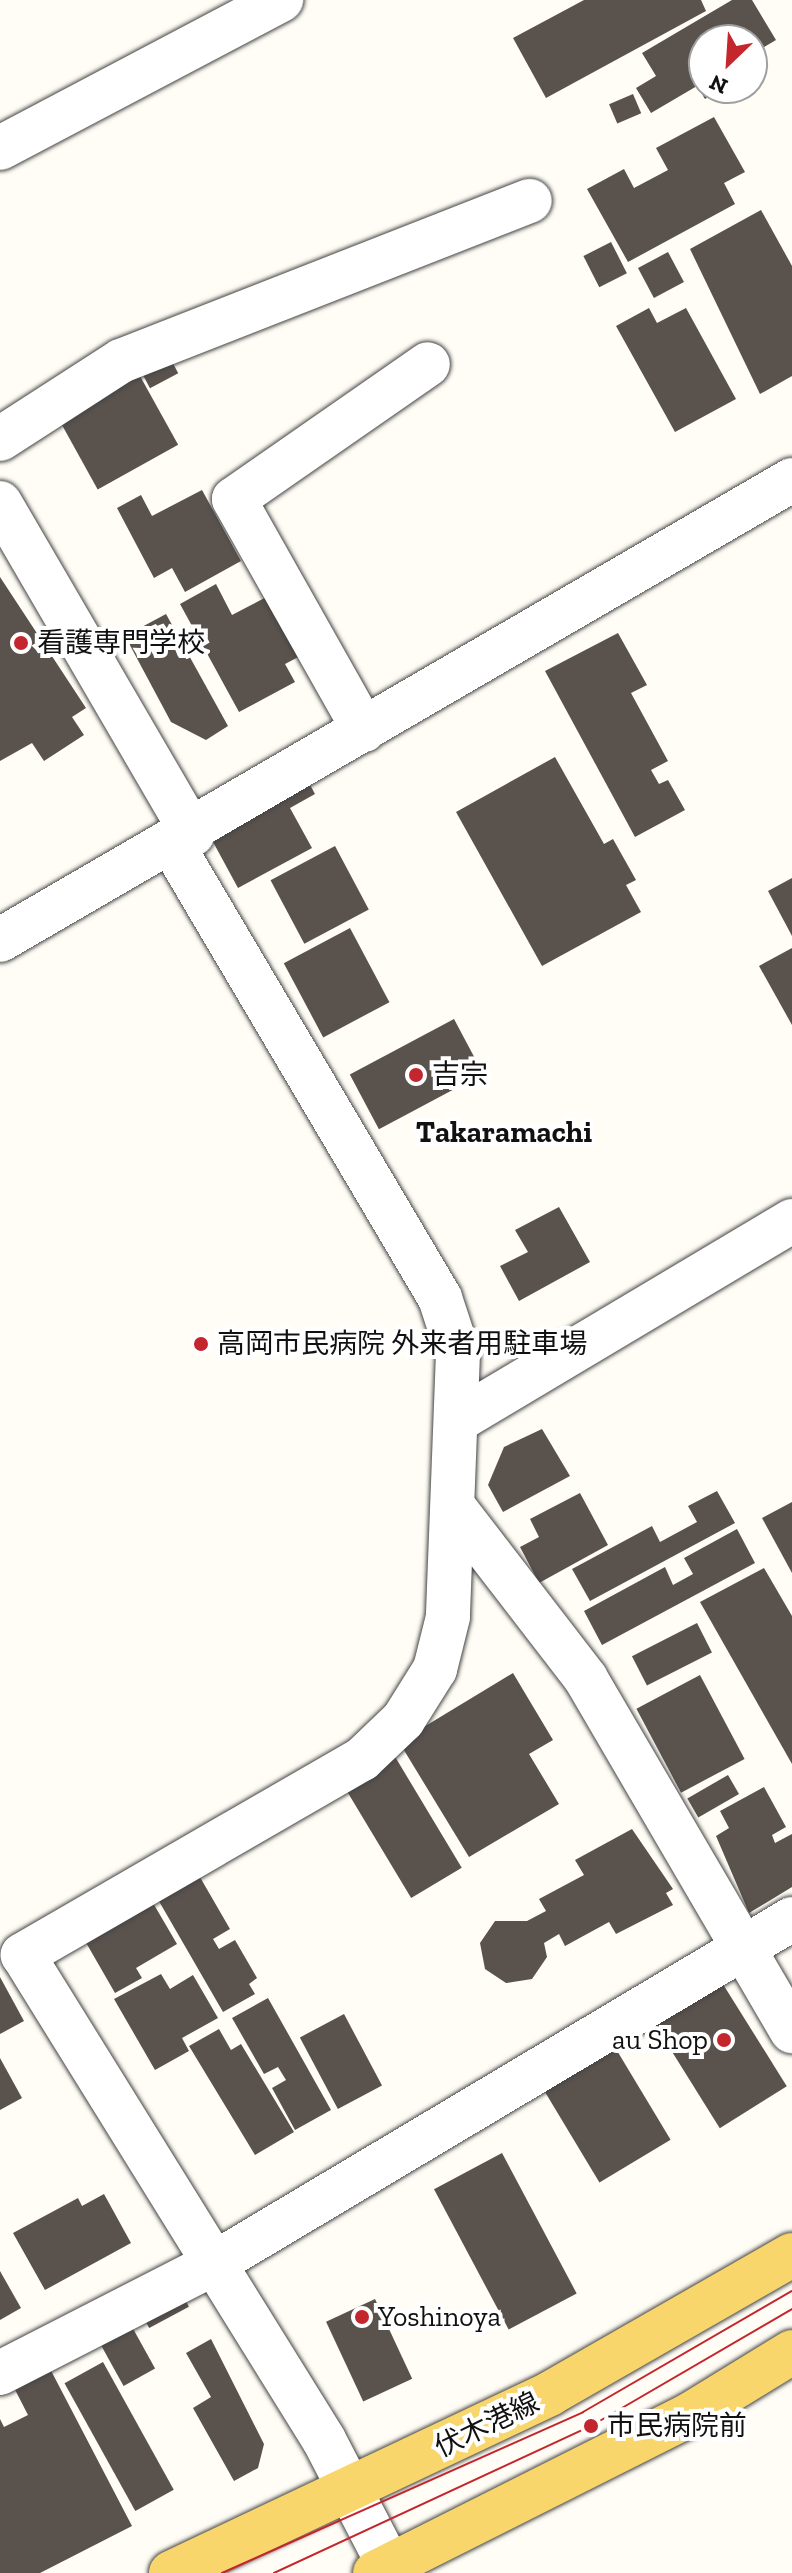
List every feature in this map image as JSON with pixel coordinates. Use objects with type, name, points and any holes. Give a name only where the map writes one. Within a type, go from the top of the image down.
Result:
[{"type":"main road","name":"伏木港線","points":[[171,2573],[354,2490],[551,2393],[792,2255]]},
{"type":"main road","points":[[386,2571],[691,2414],[792,2352]]},
{"type":"street","points":[[0,148],[281,0]]},
{"type":"street","points":[[0,439],[121,361],[530,201]]},
{"type":"street","points":[[364,730],[234,499],[428,364]]},
{"type":"street","points":[[0,940],[183,840],[364,730],[792,480]]},
{"type":"street","points":[[0,503],[183,840],[440,1298],[458,1353],[458,1420],[448,1617],[435,1669],[403,1720],[362,1759],[11,1944],[215,2263],[354,2490],[386,2571]]},
{"type":"street","points":[[458,1420],[792,1221]]},
{"type":"street","points":[[453,1506],[586,1679],[746,1947],[792,2031]]},
{"type":"street","points":[[0,2373],[215,2263],[792,1919]]},
{"type":"building","points":[[584,0],[701,0],[706,11],[546,98],[513,38]]},
{"type":"building","points":[[732,0],[752,0],[766,24],[691,24]]},
{"type":"building","points":[[688,26],[688,91],[651,113],[636,88],[656,76],[642,53]]},
{"type":"building","points":[[768,27],[776,40],[768,45]]},
{"type":"building","points":[[633,94],[641,113],[617,123],[609,104]]},
{"type":"building","points":[[714,117],[745,172],[724,183],[735,204],[628,262],[587,189],[624,169],[634,188],[668,170],[656,148]]},
{"type":"building","points":[[761,210],[792,266],[792,376],[760,394],[690,249]]},
{"type":"building","points":[[611,242],[627,273],[599,287],[583,256]]},
{"type":"building","points":[[668,252],[684,282],[654,298],[638,268]]},
{"type":"building","points":[[649,308],[657,323],[686,308],[736,399],[675,432],[616,326]]},
{"type":"building","points":[[159,337],[178,373],[150,388],[131,352]]},
{"type":"building","points":[[135,367],[178,445],[98,489],[55,412]]},
{"type":"building","points":[[202,490],[241,561],[185,592],[172,568],[154,578],[117,508],[141,495],[152,516]]},
{"type":"building","name":"看護専門学校","points":[[0,577],[86,708],[72,717],[84,735],[44,761],[32,743],[0,761]]},
{"type":"building","points":[[216,584],[232,615],[274,593],[306,653],[285,664],[295,682],[239,712],[180,604]]},
{"type":"building","points":[[166,614],[228,726],[206,740],[171,722],[125,636]]},
{"type":"building","points":[[618,633],[647,685],[631,693],[668,761],[651,770],[659,784],[668,780],[685,810],[635,837],[545,671]]},
{"type":"building","points":[[293,753],[315,794],[290,808],[312,848],[238,888],[206,829]]},
{"type":"building","points":[[555,757],[604,844],[613,839],[636,880],[626,885],[641,912],[542,966],[456,812]]},
{"type":"building","points":[[335,846],[369,910],[304,944],[271,880]]},
{"type":"building","points":[[792,878],[792,936],[768,891]]},
{"type":"building","points":[[350,928],[389,1002],[323,1037],[284,963]]},
{"type":"building","points":[[792,948],[792,1025],[759,966]]},
{"type":"building","name":"吉宗","points":[[454,1019],[483,1074],[379,1129],[350,1074]]},
{"type":"building","points":[[559,1207],[590,1262],[519,1301],[500,1266],[528,1252],[515,1230]]},
{"type":"building","points":[[542,1429],[570,1476],[503,1512],[488,1485],[504,1447]]},
{"type":"building","points":[[717,1491],[735,1523],[590,1601],[572,1569],[652,1526],[660,1542],[697,1522],[688,1506]]},
{"type":"building","points":[[580,1493],[608,1545],[539,1583],[520,1547],[539,1537],[530,1519]]},
{"type":"building","points":[[792,1502],[792,1573],[762,1518]]},
{"type":"building","points":[[737,1529],[755,1563],[602,1645],[584,1611],[665,1567],[673,1585],[693,1574],[684,1558]]},
{"type":"building","points":[[764,1568],[792,1616],[792,1764],[700,1602]]},
{"type":"building","points":[[697,1623],[712,1652],[647,1686],[632,1656]]},
{"type":"building","points":[[513,1673],[553,1740],[529,1754],[559,1804],[469,1857],[399,1742]]},
{"type":"building","points":[[700,1675],[745,1759],[681,1793],[636,1709]]},
{"type":"building","points":[[385,1740],[462,1868],[411,1898],[334,1770]]},
{"type":"building","points":[[728,1775],[739,1794],[698,1818],[687,1799]]},
{"type":"building","points":[[764,1787],[786,1827],[772,1835],[775,1843],[792,1834],[792,1887],[749,1913],[716,1836],[729,1828],[720,1811]]},
{"type":"building","points":[[632,1829],[673,1889],[666,1893],[673,1905],[616,1934],[609,1922],[565,1946],[559,1934],[544,1943],[547,1957],[532,1979],[506,1983],[485,1969],[480,1943],[495,1921],[527,1921],[546,1911],[539,1899],[584,1875],[575,1860]]},
{"type":"building","points":[[186,1853],[230,1929],[213,1939],[219,1949],[235,1940],[257,1978],[249,1984],[255,1994],[223,2012],[145,1877]]},
{"type":"building","points":[[139,1879],[177,1944],[136,1968],[142,1978],[115,1993],[77,1927]]},
{"type":"building","points":[[711,1965],[787,2086],[720,2128],[644,2007]]},
{"type":"building","points":[[161,1974],[170,1989],[193,1975],[218,2018],[182,2038],[189,2051],[155,2070],[114,1999]]},
{"type":"building","points":[[0,1977],[24,2021],[0,2034]]},
{"type":"building","points":[[268,1998],[331,2110],[295,2130],[272,2088],[286,2080],[278,2067],[264,2074],[232,2018]]},
{"type":"building","points":[[344,2014],[382,2086],[338,2109],[300,2037]]},
{"type":"building","points":[[219,2029],[231,2050],[241,2044],[294,2132],[255,2155],[189,2046]]},
{"type":"building","points":[[616,2049],[671,2140],[599,2183],[545,2092]]},
{"type":"building","points":[[0,2058],[22,2098],[0,2110]]},
{"type":"building","points":[[502,2153],[577,2293],[509,2330],[434,2189]]},
{"type":"building","points":[[104,2194],[131,2243],[45,2290],[13,2233],[78,2198],[82,2206]]},
{"type":"building","points":[[0,2271],[21,2308],[0,2320]]},
{"type":"building","points":[[180,2290],[189,2307],[149,2328],[140,2311]]},
{"type":"building","points":[[375,2299],[412,2379],[363,2402],[326,2322]]},
{"type":"building","points":[[126,2316],[155,2368],[124,2386],[95,2333]]},
{"type":"building","points":[[211,2339],[264,2444],[258,2468],[234,2481],[193,2408],[211,2397],[186,2353]]},
{"type":"building","points":[[46,2361],[132,2526],[40,2573],[0,2573],[0,2419],[4,2427],[28,2415],[10,2380]]},
{"type":"building","points":[[103,2362],[174,2490],[135,2511],[65,2383]]},
{"type":"tram line","points":[[222,2573],[583,2412],[792,2291]]},
{"type":"tram line","points":[[274,2573],[591,2426],[792,2309]]},
{"type":"place","name":"看護専門学校","points":[[21,643]]},
{"type":"place","name":"吉宗","points":[[416,1075]]},
{"type":"place","name":"高岡市民病院 外来者用駐車場","points":[[201,1344]]},
{"type":"place","name":"au Shop","points":[[724,2040]]},
{"type":"place","name":"Yoshinoya","points":[[362,2317]]},
{"type":"place","name":"市民病院前","points":[[591,2426]]},
{"type":"district","name":"Takaramachi","points":[[504,1132]]}]
